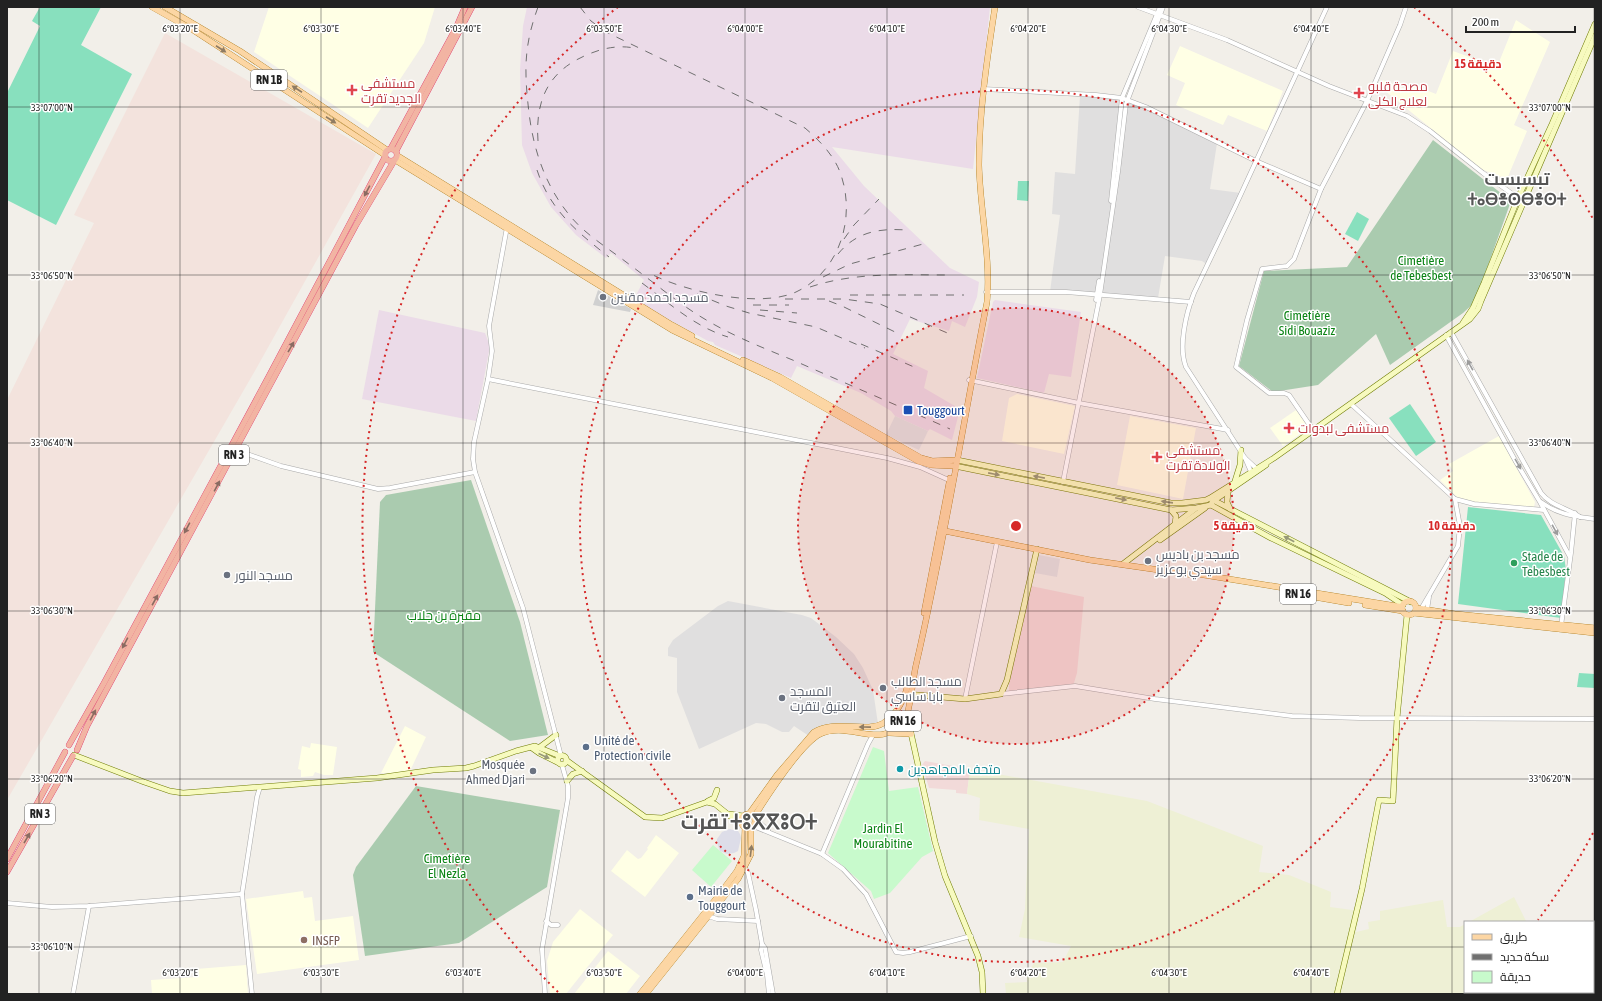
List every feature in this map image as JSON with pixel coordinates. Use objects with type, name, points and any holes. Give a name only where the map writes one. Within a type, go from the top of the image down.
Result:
[{"type":"highway","name":"RN 3","points":[[7,872],[75,753],[87,726],[236,450],[273,378],[293,344],[356,225],[465,7]]},
{"type":"highway","name":"RN 3","points":[[69,745],[104,683],[269,376],[472,7]]},
{"type":"highway","points":[[69,745],[74,746],[75,753],[69,756],[65,752],[66,747],[69,745]]},
{"type":"highway","name":"RN 3","points":[[7,859],[65,752]]},
{"type":"main road","name":"RN 1B","points":[[152,7],[193,30],[391,155]]},
{"type":"main road","name":"RN 1B","points":[[166,7],[240,51],[391,155]]},
{"type":"main road","points":[[942,530],[987,292],[977,175],[983,89],[994,7]]},
{"type":"main road","points":[[1521,199],[1595,24]]},
{"type":"main road","points":[[1146,547],[1155,543],[1235,482],[1274,458],[1462,323],[1472,308],[1482,288],[1595,36]]},
{"type":"main road","points":[[391,155],[507,227],[680,330],[780,377],[921,458],[929,461],[954,463],[1171,503],[1210,502],[1230,510],[1414,604],[1419,610],[1561,626]]},
{"type":"main road","points":[[1235,482],[1238,474],[1241,450]]},
{"type":"main road","points":[[954,463],[1172,510],[1196,508]]},
{"type":"main road","points":[[1123,564],[1196,508],[1210,502],[1228,491],[1251,473]]},
{"type":"main road","points":[[1228,491],[1226,502],[1230,510]]},
{"type":"main road","points":[[1210,502],[1271,538],[1301,551],[1392,597],[1411,615],[1419,610],[1561,626],[1595,633]]},
{"type":"main road","points":[[1172,510],[1176,516],[1175,524]]},
{"type":"main road","name":"RN 16","points":[[752,816],[799,754],[817,736],[840,730],[879,736],[890,733],[898,727],[907,715],[908,694],[918,641],[942,530],[997,542],[1194,575],[1197,577],[1272,590],[1404,609]]},
{"type":"main road","points":[[908,694],[965,699],[1001,694],[1007,680],[1037,549]]},
{"type":"main road","name":"RN 16","points":[[1194,575],[1198,574],[1391,605],[1404,609]]},
{"type":"main road","points":[[1391,605],[1392,597]]},
{"type":"main road","points":[[1337,994],[1362,889],[1379,800],[1393,801],[1404,609],[1406,602],[1410,602]]},
{"type":"main road","points":[[1586,630],[1595,628]]},
{"type":"main road","name":"RN 16","points":[[752,816],[777,775],[814,732],[821,728],[832,726],[876,726],[891,716],[908,694]]},
{"type":"main road","points":[[907,715],[935,842],[945,876],[971,936],[982,972],[983,994]]},
{"type":"main road","points":[[890,733],[911,734]]},
{"type":"main road","points":[[540,747],[556,735]]},
{"type":"main road","points":[[75,753],[124,775],[176,792],[393,776],[433,770],[466,768],[516,751],[536,746],[564,756],[566,760],[645,818],[662,818],[707,802],[714,798],[717,790]]},
{"type":"main road","points":[[532,748],[560,763],[565,763],[566,760]]},
{"type":"main road","points":[[560,763],[557,759],[561,756]]},
{"type":"main road","points":[[567,781],[573,774],[582,771]]},
{"type":"main road","points":[[707,802],[715,804],[729,814],[746,823]]},
{"type":"main road","points":[[646,994],[706,915],[742,861],[745,850],[746,823],[752,816]]},
{"type":"main road","points":[[640,994],[738,879],[745,868],[751,854],[746,823],[752,816]]},
{"type":"street","points":[[1138,7],[1227,40],[1367,101],[1412,118],[1521,199]]},
{"type":"street","points":[[1063,482],[1099,295],[1124,99],[1160,7]]},
{"type":"street","points":[[1158,15],[1163,7]]},
{"type":"street","points":[[1251,473],[1241,450],[1184,362],[1182,356],[1183,344],[1191,302],[1327,7]]},
{"type":"street","points":[[1313,430],[1289,395],[1284,393],[1269,393],[1236,367],[1247,320],[1262,269],[1286,266],[1294,259],[1321,189],[1367,101],[1400,25],[1406,7]]},
{"type":"street","points":[[983,89],[1096,95],[1124,99],[1189,127],[1256,161],[1321,189]]},
{"type":"street","points":[[507,227],[489,326],[492,351],[488,379],[474,442],[473,459],[475,472],[523,608],[561,756]]},
{"type":"street","points":[[987,292],[1066,292],[1191,302]]},
{"type":"street","points":[[1449,333],[1516,462],[1540,502],[1570,558]]},
{"type":"street","points":[[1449,333],[1541,493],[1550,502],[1575,515]]},
{"type":"street","points":[[488,379],[871,455],[920,467],[951,481]]},
{"type":"street","points":[[970,380],[1078,403],[1228,430]]},
{"type":"street","points":[[1351,404],[1455,499],[1474,504],[1544,510]]},
{"type":"street","points":[[236,450],[281,466],[378,489],[475,472]]},
{"type":"street","points":[[1245,458],[1257,469]]},
{"type":"street","points":[[1419,610],[1429,597],[1458,546],[1460,526],[1455,499]]},
{"type":"street","points":[[1540,502],[1551,508],[1580,517],[1595,519]]},
{"type":"street","points":[[1561,626],[1575,515]]},
{"type":"street","points":[[965,699],[997,542]]},
{"type":"street","points":[[1001,694],[1075,686],[1278,715],[1359,718],[1595,718]]},
{"type":"street","points":[[822,854],[866,747],[873,735]]},
{"type":"street","points":[[545,994],[541,955],[568,804],[568,786],[560,763]]},
{"type":"street","points":[[252,994],[242,894],[258,787]]},
{"type":"street","points":[[752,816],[768,831]]},
{"type":"street","points":[[746,823],[822,854],[843,869],[861,888],[896,952],[910,952],[971,936]]},
{"type":"street","points":[[745,868],[748,873],[762,944],[765,948],[773,994]]},
{"type":"street","points":[[8,902],[45,906],[89,906],[242,894]]},
{"type":"street","points":[[73,994],[89,906]]},
{"type":"street","points":[[706,915],[716,919],[758,921]]},
{"type":"street","points":[[546,921],[551,925],[558,925]]},
{"type":"street","points":[[762,944],[760,950],[767,975],[769,994]]},
{"type":"shaded area","name":"مستشفى الجديد تقرت","points":[[269,7],[435,7],[424,43],[368,128],[254,52]]},
{"type":"shaded area","points":[[527,7],[990,7],[973,169],[832,147],[864,186],[950,268],[979,282],[977,297],[965,327],[952,321],[949,331],[910,319],[893,354],[928,371],[924,388],[960,409],[952,440],[930,429],[928,431],[895,416],[891,411],[861,393],[797,366],[791,378],[715,345],[713,342],[708,341],[634,299],[644,280],[611,253],[606,258],[576,235],[551,207],[532,173],[522,145],[520,70],[523,26]]},
{"type":"shaded area","points":[[1516,20],[1550,42],[1514,125],[1527,131],[1507,179],[1481,169],[1379,86],[1383,80],[1410,91],[1413,85],[1436,94],[1453,51],[1497,67]]},
{"type":"shaded area","points":[[165,33],[376,154],[256,369],[7,800],[7,400],[94,223],[74,215]]},
{"type":"shaded area","points":[[1180,46],[1283,91],[1267,131],[1228,115],[1223,125],[1176,105],[1185,83],[1167,75]]},
{"type":"shaded area","points":[[1080,96],[1123,99],[1149,109],[1217,143],[1210,189],[1241,193],[1208,265],[1202,261],[1165,256],[1158,298],[1050,292],[1060,215],[1052,214],[1055,172],[1075,174]]},
{"type":"shaded area","name":"مسجد احمد مقنين","points":[[598,290],[631,309],[630,312],[593,305]]},
{"type":"shaded area","points":[[995,300],[1081,312],[1071,377],[1049,374],[1044,393],[977,378],[993,302]]},
{"type":"shaded area","points":[[379,310],[485,333],[490,346],[476,421],[362,399]]},
{"type":"shaded area","points":[[1017,394],[1075,406],[1064,454],[1002,441],[1009,398]]},
{"type":"shaded area","name":"مستشفى لبدوات","points":[[1296,410],[1309,428],[1283,446],[1270,428]]},
{"type":"shaded area","points":[[895,416],[928,431],[919,450],[886,435]]},
{"type":"shaded area","name":"مستشفى الولادة تقرت","points":[[1130,416],[1196,428],[1183,499],[1117,485]]},
{"type":"shaded area","points":[[1499,436],[1535,502],[1534,507],[1468,502],[1458,498],[1440,480],[1453,471],[1449,464]]},
{"type":"shaded area","points":[[1039,555],[1060,559],[1057,577],[1035,573]]},
{"type":"shaded area","points":[[1031,586],[1084,597],[1077,673],[1073,686],[1009,693],[1009,684]]},
{"type":"shaded area","points":[[728,601],[811,618],[836,637],[854,654],[863,668],[873,690],[878,724],[843,727],[809,736],[794,726],[789,732],[782,732],[766,724],[756,723],[699,749],[677,692],[677,658],[668,656],[668,648],[673,640],[718,606]]},
{"type":"shaded area","points":[[405,726],[426,737],[410,771],[405,773],[381,773]]},
{"type":"shaded area","points":[[311,743],[337,747],[333,775],[324,775],[315,772],[313,776],[301,777],[301,770],[298,769],[302,746],[310,748]]},
{"type":"shaded area","points":[[925,761],[970,769],[967,794],[956,793],[956,790],[929,788],[922,765]]},
{"type":"shaded area","points":[[970,769],[1147,801],[1263,846],[1259,872],[1289,875],[1331,892],[1330,907],[1360,911],[1356,932],[1369,929],[1368,922],[1380,920],[1380,911],[1443,900],[1447,927],[1460,927],[1464,925],[1464,993],[1594,993],[1595,929],[1595,994],[1006,994],[1005,983],[1027,982],[1027,974],[1034,963],[1063,962],[1071,946],[1019,937],[1025,909],[1029,829],[979,820],[980,798],[967,794]]},
{"type":"shaded area","points":[[729,829],[738,831],[741,838],[738,851],[727,854],[720,851],[717,839],[722,832]]},
{"type":"shaded area","points":[[656,835],[679,853],[645,897],[611,871],[627,850],[638,859],[641,858]]},
{"type":"shaded area","name":"INSFP","points":[[303,891],[304,898],[312,897],[315,921],[353,916],[359,960],[257,974],[246,899]]},
{"type":"shaded area","points":[[1514,897],[1526,921],[1471,921]]},
{"type":"shaded area","points":[[580,909],[613,935],[566,994],[550,994],[547,961],[553,942]]},
{"type":"shaded area","points":[[608,951],[640,976],[626,994],[574,994]]},
{"type":"shaded area","points":[[246,965],[248,994],[152,994],[151,980],[197,977],[196,969]]},
{"type":"green space","points":[[40,7],[101,7],[81,45],[132,74],[56,225],[7,200],[7,93],[40,26],[32,21]]},
{"type":"green space","name":"Cimetière de Tebesbest","points":[[1433,140],[1511,201],[1475,302],[1463,313],[1390,365],[1376,334],[1318,385],[1273,392],[1239,366],[1264,271],[1347,267]]},
{"type":"green space","points":[[1018,181],[1029,181],[1028,201],[1017,200]]},
{"type":"green space","points":[[1357,212],[1369,219],[1358,241],[1345,234]]},
{"type":"green space","points":[[1410,404],[1436,442],[1416,456],[1389,418]]},
{"type":"green space","name":"مقبرة بن جلاب","points":[[471,480],[520,622],[548,735],[510,741],[373,652],[380,502],[386,495]]},
{"type":"green space","name":"Stade de Tebesbest","points":[[1468,507],[1541,515],[1564,556],[1566,570],[1561,618],[1458,604]]},
{"type":"green space","points":[[1579,673],[1595,674],[1595,688],[1577,687]]},
{"type":"green space","name":"Jardin El Mourabitine","points":[[873,747],[884,751],[889,791],[918,787],[933,851],[922,857],[890,893],[874,899],[871,891],[828,853]]},
{"type":"green space","name":"Cimetière El Nezla","points":[[416,786],[560,810],[547,887],[459,943],[365,956],[353,875],[356,867]]},
{"type":"green space","points":[[713,845],[732,861],[711,887],[692,870]]},
{"type":"railway","points":[[538,7],[530,32],[526,66],[530,120],[536,150],[553,192],[577,224],[678,301],[718,327],[950,429]]},
{"type":"railway","points":[[580,7],[591,21],[606,32],[805,128],[831,155],[841,175],[845,192],[846,209],[845,226],[840,242],[833,258],[823,271],[811,283],[796,292],[780,297],[762,299],[720,296],[680,286],[647,272]]},
{"type":"railway","points":[[538,141],[539,112],[542,99],[554,77],[575,61],[600,50],[617,47],[634,48]]},
{"type":"railway","points":[[537,170],[549,197],[557,209],[576,229],[609,257]]},
{"type":"railway","points":[[844,239],[854,225],[879,199]]},
{"type":"railway","points":[[838,254],[860,236],[877,231],[906,230]]},
{"type":"railway","points":[[823,277],[850,264],[923,244]]},
{"type":"railway","points":[[810,287],[827,282],[878,275],[948,275]]},
{"type":"railway","points":[[642,283],[693,321],[716,333],[728,337]]},
{"type":"railway","points":[[697,294],[726,306],[749,313],[816,327],[865,348]]},
{"type":"railway","points":[[850,295],[964,295]]},
{"type":"railway","points":[[785,299],[844,299],[880,304],[952,335]]},
{"type":"railway","points":[[829,301],[895,332]]},
{"type":"railway","points":[[753,305],[789,305]]},
{"type":"railway","points":[[760,310],[797,313]]},
{"type":"railway","points":[[861,344],[914,367]]},
{"type":"place","name":"مستشفى الجديد تقرت","points":[[352,90]]},
{"type":"place","name":"مصحة قلبو لعلاج الكلى","points":[[1359,93]]},
{"type":"place","name":"مسجد احمد مقنين","points":[[603,297]]},
{"type":"place","name":"Touggourt","points":[[908,410]]},
{"type":"place","name":"مستشفى لبدوات","points":[[1289,428]]},
{"type":"place","name":"مستشفى الولادة تقرت","points":[[1157,457]]},
{"type":"place","name":"مسجد بن باديس سيدي بوعزيز","points":[[1148,561]]},
{"type":"place","name":"Stade de Tebesbest","points":[[1514,563]]},
{"type":"place","name":"مسجد النور","points":[[227,575]]},
{"type":"place","name":"مسجد الطالب بابا ساسي","points":[[883,688]]},
{"type":"place","name":"المسجد العتيق لتقرت","points":[[782,698]]},
{"type":"place","name":"Unité de Protection civile","points":[[586,747]]},
{"type":"place","name":"متحف المجاهدين","points":[[900,769]]},
{"type":"place","name":"Mosquée Ahmed Djari","points":[[533,771]]},
{"type":"place","name":"Mairie de Touggourt","points":[[690,897]]},
{"type":"place","name":"INSFP","points":[[304,940]]},
{"type":"district","name":"تبسبست ⵜⴰⴱⴻⵙⴱⴻⵙⵜ","points":[[1517,189]]},
{"type":"district","name":"تقرت ⵜⵓⴳⴳⵓⵔⵜ","points":[[749,821]]},
{"type":"park label","name":"Cimetière Sidi Bouaziz","points":[[1307,322]]}]
